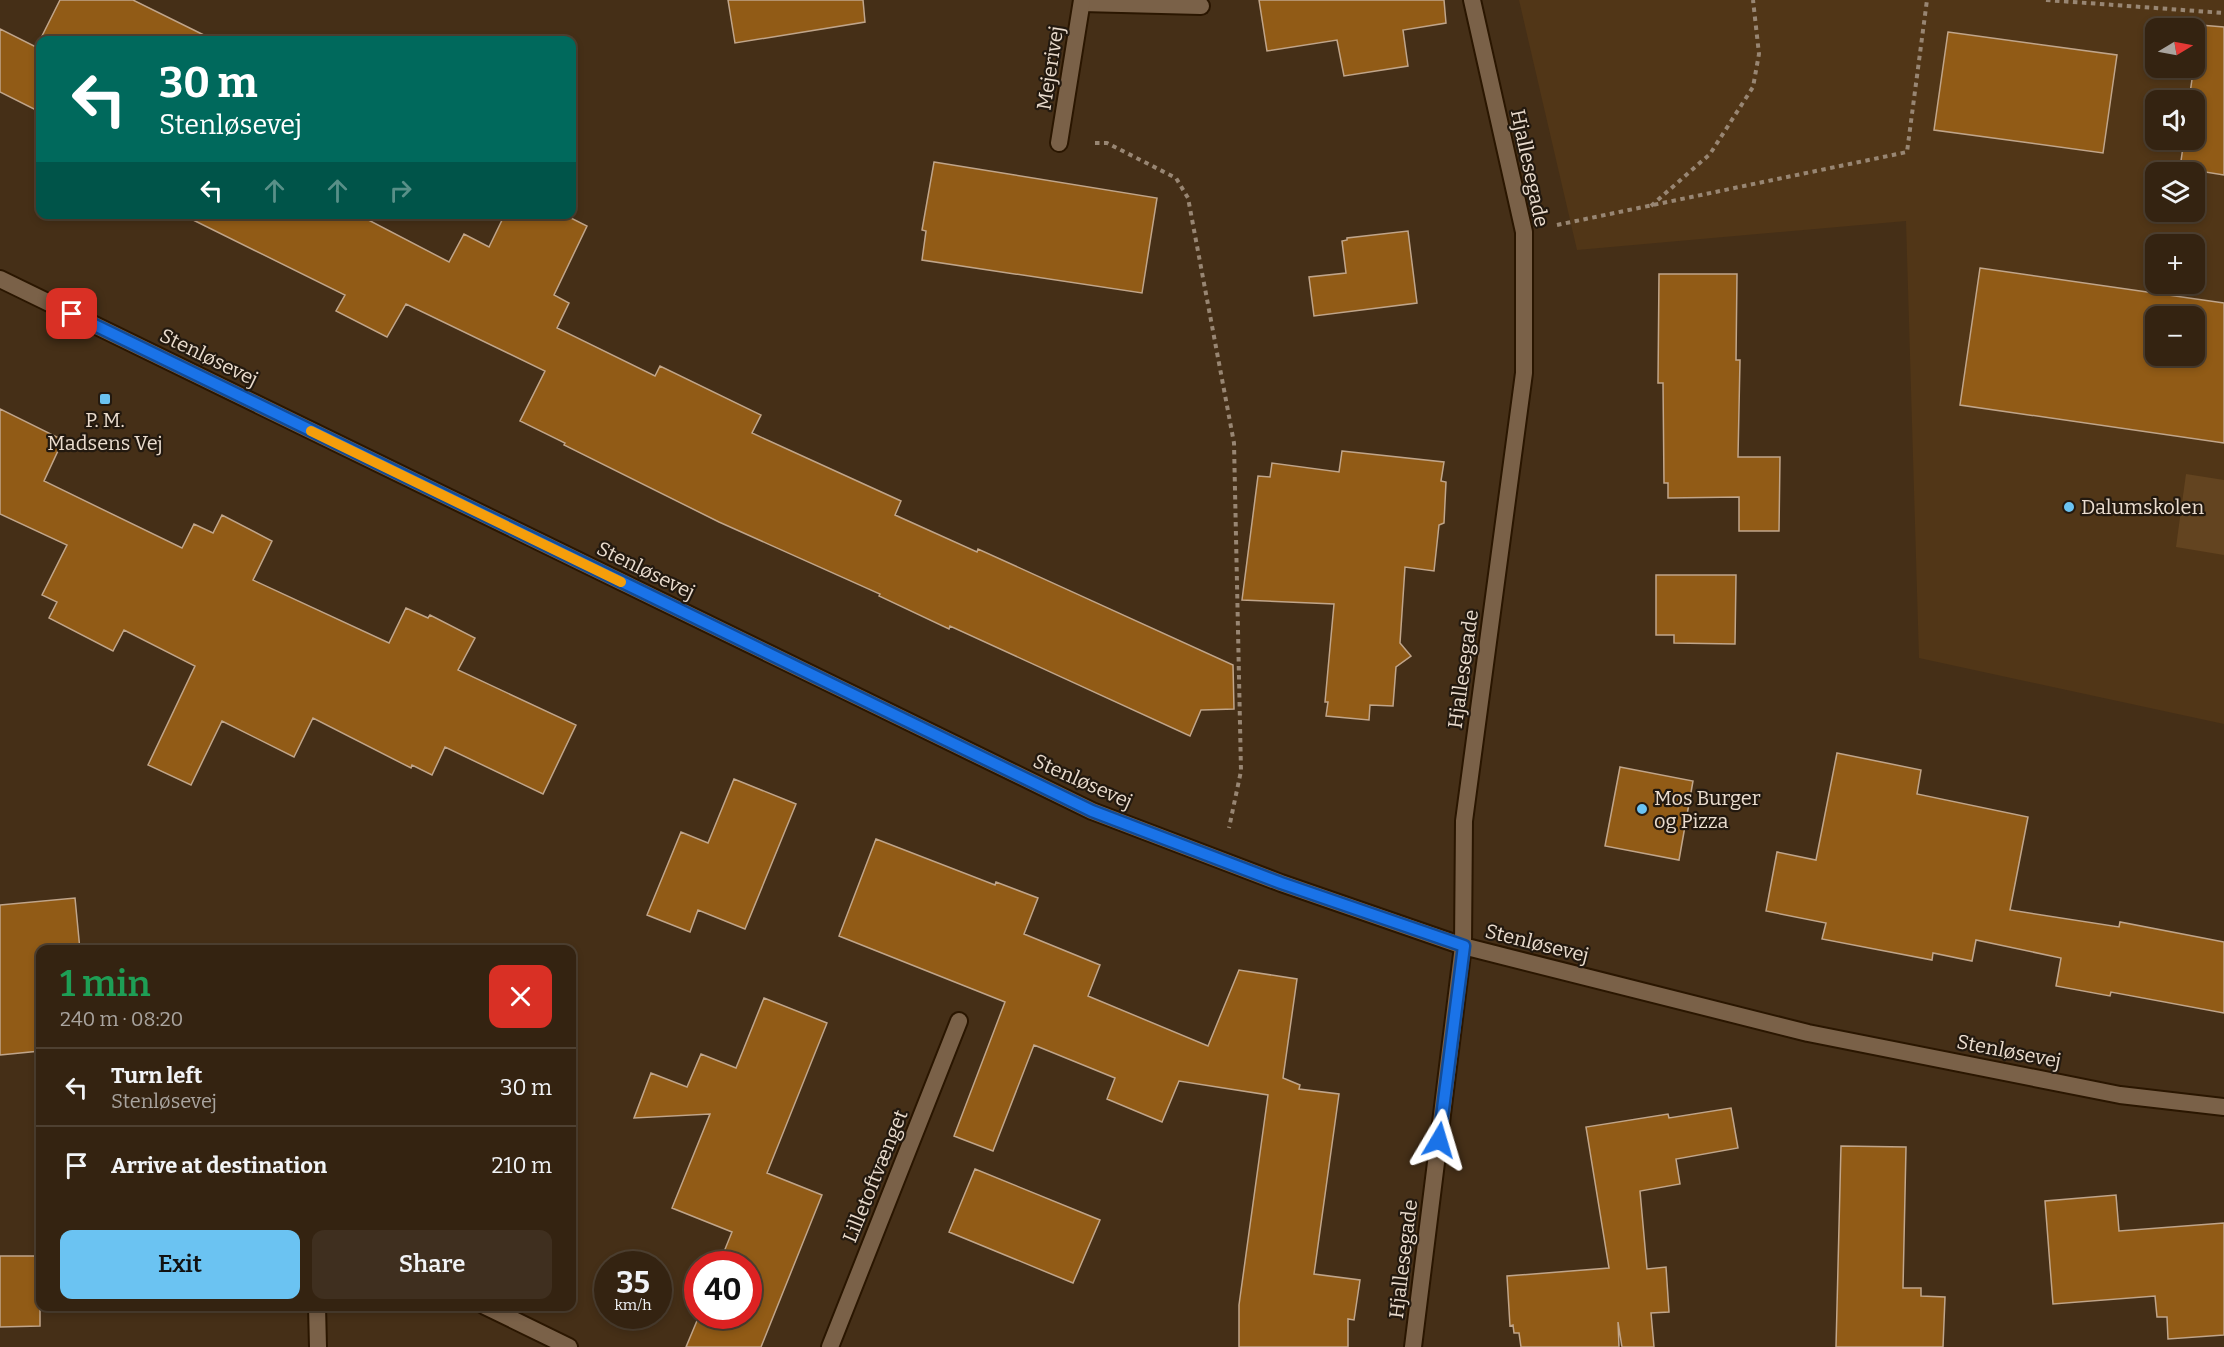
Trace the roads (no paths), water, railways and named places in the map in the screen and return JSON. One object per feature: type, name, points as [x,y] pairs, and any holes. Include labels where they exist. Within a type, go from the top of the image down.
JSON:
[{"type":"street","name":"Hjallesegade","points":[[1413,1347],[1464,946],[1464,821],[1524,373],[1524,232],[1472,0]]},
{"type":"street","points":[[1082,1],[1201,6]]},
{"type":"street","name":"Mejerivej","points":[[1059,142],[1082,1]]},
{"type":"street","name":"Stenløsevej","points":[[0,279],[1092,811],[1222,861],[1464,946],[1809,1033],[2120,1095],[2224,1107]]},
{"type":"street","name":"Lilletoftvænget","points":[[830,1347],[959,1021]]},
{"type":"street","points":[[317,1311],[318,1347]]},
{"type":"street","points":[[495,1311],[569,1347]]},
{"type":"place","name":"P. M. Madsens Vej","points":[[105,399]]},
{"type":"place","name":"Dalumskolen","points":[[2069,507]]},
{"type":"place","name":"Mos Burger og Pizza","points":[[1642,809]]}]
